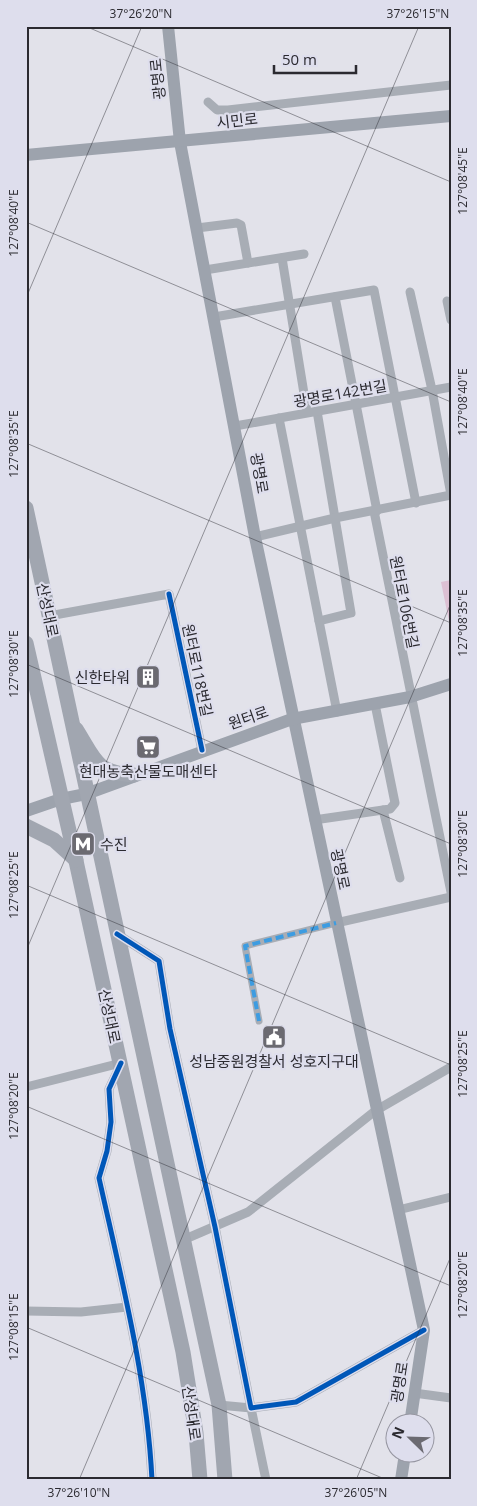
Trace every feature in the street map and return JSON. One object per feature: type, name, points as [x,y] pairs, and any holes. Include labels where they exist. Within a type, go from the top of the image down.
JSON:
[{"type":"main road","name":"광명로","points":[[168,26],[180,142],[255,537],[375,1111],[424,1330],[411,1414]]},
{"type":"main road","name":"시민로","points":[[26,155],[101,146],[180,142],[451,116]]},
{"type":"main road","name":"산성대로","points":[[26,508],[86,794],[219,1405],[225,1480]]},
{"type":"main road","name":"산성대로","points":[[26,643],[121,1064],[183,1352],[196,1433],[200,1480]]},
{"type":"main road","name":"원터로","points":[[26,811],[61,798],[86,794],[202,750],[292,719],[410,697],[451,684]]},
{"type":"main road","points":[[71,721],[94,760],[105,770],[116,774],[134,775]]},
{"type":"main road","points":[[26,826],[54,840],[76,861]]},
{"type":"main road","points":[[401,1480],[403,1464]]},
{"type":"street","points":[[208,102],[217,110],[228,110],[451,85]]},
{"type":"street","points":[[196,228],[237,223],[243,230],[248,263]]},
{"type":"street","points":[[205,270],[304,254]]},
{"type":"street","points":[[282,258],[288,304],[335,518],[351,613],[319,621]]},
{"type":"street","points":[[214,317],[374,290],[416,503]]},
{"type":"street","points":[[255,537],[335,518],[451,495],[432,390],[410,292]]},
{"type":"street","name":"원터로106번길","points":[[335,297],[410,697],[451,892]]},
{"type":"street","points":[[446,301],[451,320]]},
{"type":"street","name":"광명로142번길","points":[[235,426],[451,387]]},
{"type":"street","points":[[279,418],[337,712]]},
{"type":"street","name":"원터로118번길","points":[[49,616],[169,594],[202,750]]},
{"type":"street","points":[[314,820],[390,809],[395,803],[375,704]]},
{"type":"street","points":[[384,810],[400,878]]},
{"type":"street","points":[[259,1021],[245,946],[451,896]]},
{"type":"street","points":[[117,934],[159,961],[170,1029],[215,1226],[266,1480]]},
{"type":"street","points":[[26,1087],[121,1064]]},
{"type":"street","points":[[121,1064],[109,1089],[111,1122],[107,1151],[99,1178],[139,1366],[150,1444],[152,1480]]},
{"type":"street","points":[[183,1240],[248,1212],[375,1111],[451,1067]]},
{"type":"street","points":[[398,1210],[451,1197]]},
{"type":"street","points":[[26,1312],[81,1312],[127,1307]]},
{"type":"street","points":[[219,1405],[251,1408],[296,1402],[424,1330]]},
{"type":"street","points":[[414,1393],[451,1398]]},
{"type":"shaded area","points":[[451,580],[451,631],[441,582]]},
{"type":"marked path","points":[[259,1021],[245,946],[336,923]]},
{"type":"cycle path","points":[[169,594],[202,750]]},
{"type":"cycle path","points":[[117,934],[159,961],[170,1029],[215,1227],[251,1408],[296,1402],[424,1330]]},
{"type":"cycle path","points":[[121,1063],[109,1089],[111,1122],[107,1151],[99,1178],[139,1366],[145,1404],[152,1480]]},
{"type":"place","name":"신한타워","points":[[148,677]]},
{"type":"place","name":"현대농축산물도매센타","points":[[148,747]]},
{"type":"place","name":"수진","points":[[83,844]]},
{"type":"place","name":"성남중원경찰서 성호지구대","points":[[274,1037]]}]
